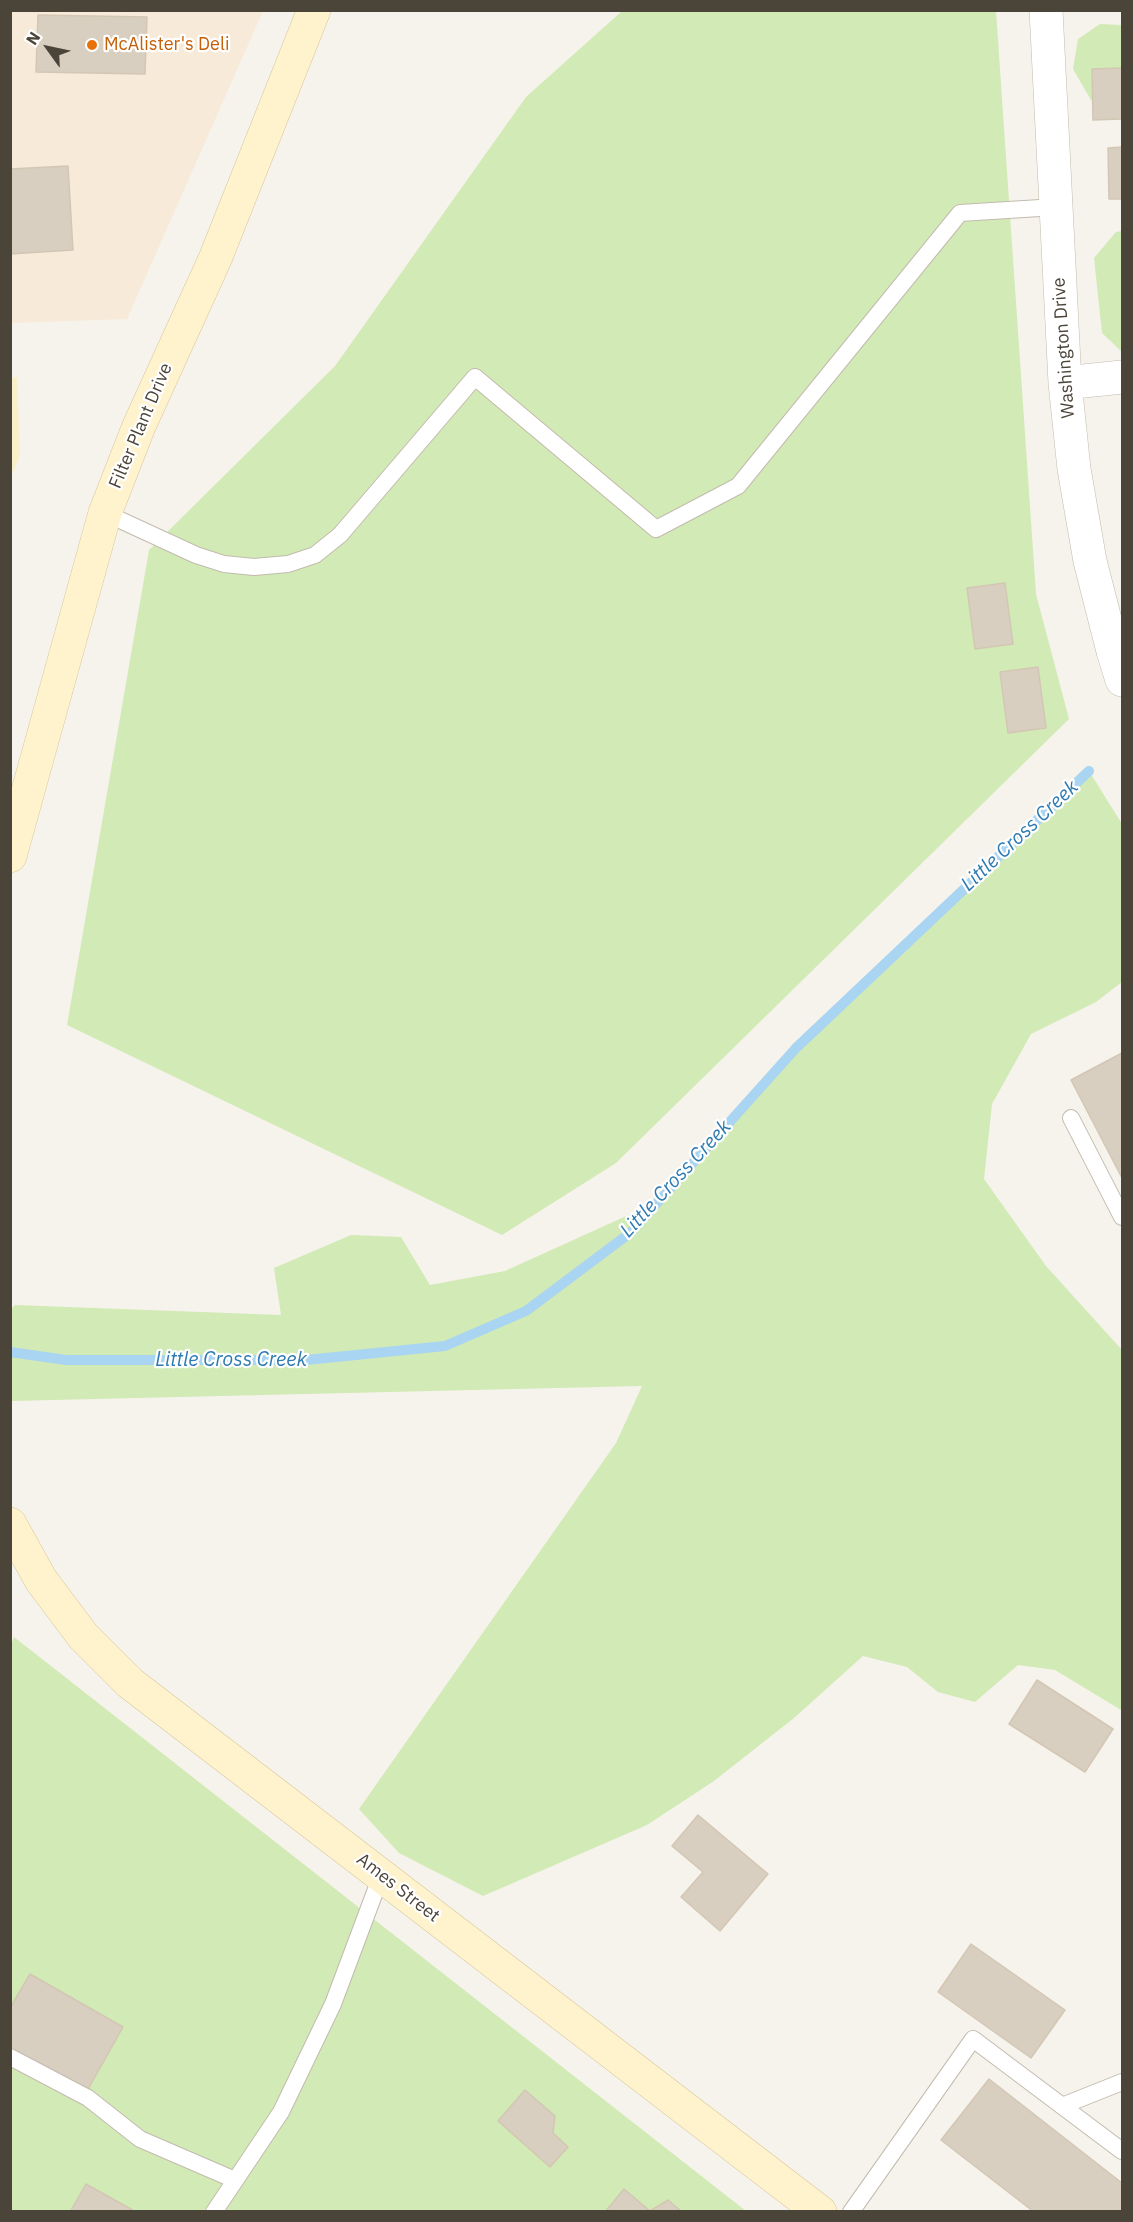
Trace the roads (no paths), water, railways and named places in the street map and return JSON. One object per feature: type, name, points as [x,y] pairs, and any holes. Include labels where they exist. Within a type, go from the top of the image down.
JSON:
[{"type":"street","name":"Filter Plant Drive","points":[[10,856],[105,513],[138,426],[215,259],[314,10]]},
{"type":"street","name":"Washington Drive","points":[[1046,10],[1065,383],[1074,469],[1090,561],[1122,680]]},
{"type":"street","points":[[1065,383],[1122,377]]},
{"type":"street","name":"Ames Street","points":[[12,1531],[41,1580],[83,1636],[130,1683],[820,2211]]},
{"type":"lane","points":[[105,513],[196,555],[224,564],[254,567],[288,564],[315,555],[340,535],[475,377],[656,529],[738,486],[960,213],[1056,207]]},
{"type":"lane","points":[[1071,1118],[1122,1217]]},
{"type":"lane","points":[[214,2211],[281,2112],[333,2004],[381,1876]]},
{"type":"lane","points":[[851,2211],[973,2039],[1122,2151]]},
{"type":"lane","points":[[10,2057],[88,2098],[140,2139],[235,2180]]},
{"type":"lane","points":[[1062,2106],[1122,2082]]},
{"type":"waterway","name":"Little Cross Creek","points":[[10,1352],[66,1360],[306,1360],[445,1346],[526,1311],[630,1233],[796,1048],[1089,771]]},
{"type":"place","name":"McAlister's Deli","points":[[92,45]]}]
